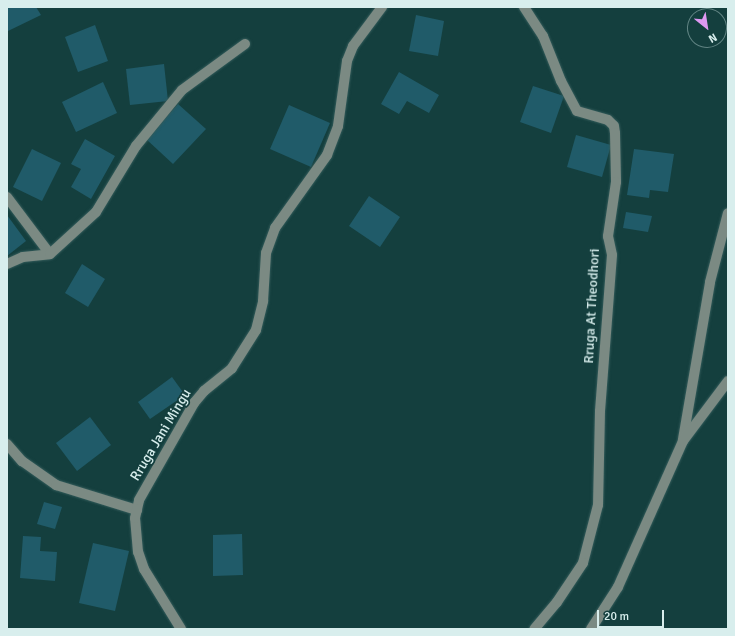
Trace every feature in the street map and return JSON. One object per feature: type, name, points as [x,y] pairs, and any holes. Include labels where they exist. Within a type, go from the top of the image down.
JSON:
[{"type":"street","name":"Rruga Jani Mingu","points":[[181,629],[144,570],[135,534],[139,500],[194,403],[232,368],[256,330],[263,301],[266,254],[274,228],[327,155],[338,126],[347,61],[353,46],[382,7]]},
{"type":"street","name":"Rruga At Theodhori","points":[[524,7],[543,36],[561,81],[576,110],[608,120],[614,126],[616,182],[608,236],[612,255],[600,411],[598,505],[583,563],[557,602],[534,629]]},
{"type":"street","points":[[7,264],[23,257],[50,254],[96,212],[136,146],[182,90],[245,44]]},
{"type":"street","points":[[7,197],[50,254]]},
{"type":"street","points":[[683,441],[710,282],[728,213]]},
{"type":"street","points":[[591,629],[618,587],[683,441],[728,381]]},
{"type":"street","points":[[7,444],[22,461],[56,485],[137,510]]},
{"type":"building","points":[[7,7],[36,7],[41,15],[8,31]]},
{"type":"building","points":[[416,15],[444,21],[438,56],[409,51]]},
{"type":"building","points":[[95,25],[108,61],[78,72],[65,37]]},
{"type":"building","points":[[164,64],[168,101],[130,105],[126,69]]},
{"type":"building","points":[[399,72],[439,95],[429,113],[407,101],[399,114],[381,104]]},
{"type":"building","points":[[103,82],[117,113],[76,132],[62,102]]},
{"type":"building","points":[[533,86],[564,96],[551,133],[520,122]]},
{"type":"building","points":[[178,104],[206,129],[173,164],[146,139]]},
{"type":"building","points":[[289,105],[330,123],[311,167],[270,149]]},
{"type":"building","points":[[576,135],[611,145],[602,177],[567,167]]},
{"type":"building","points":[[85,139],[115,156],[91,199],[71,187],[81,169],[71,164]]},
{"type":"building","points":[[32,149],[61,163],[42,201],[13,187]]},
{"type":"building","points":[[634,149],[674,154],[668,192],[650,190],[649,198],[627,195]]},
{"type":"building","points":[[369,196],[400,217],[380,247],[349,226]]},
{"type":"building","points":[[626,212],[652,216],[648,232],[623,228]]},
{"type":"building","points":[[7,215],[26,241],[7,256]]},
{"type":"building","points":[[82,264],[105,279],[88,307],[65,293]]},
{"type":"building","points":[[172,377],[185,395],[150,419],[138,402]]},
{"type":"building","points":[[90,417],[111,445],[77,471],[56,443]]},
{"type":"building","points":[[44,502],[62,507],[55,529],[37,524]]},
{"type":"building","points":[[242,534],[243,575],[213,576],[213,535]]},
{"type":"building","points":[[23,536],[41,537],[40,551],[57,552],[55,581],[20,578]]},
{"type":"building","points":[[93,543],[129,551],[115,611],[79,603]]}]
